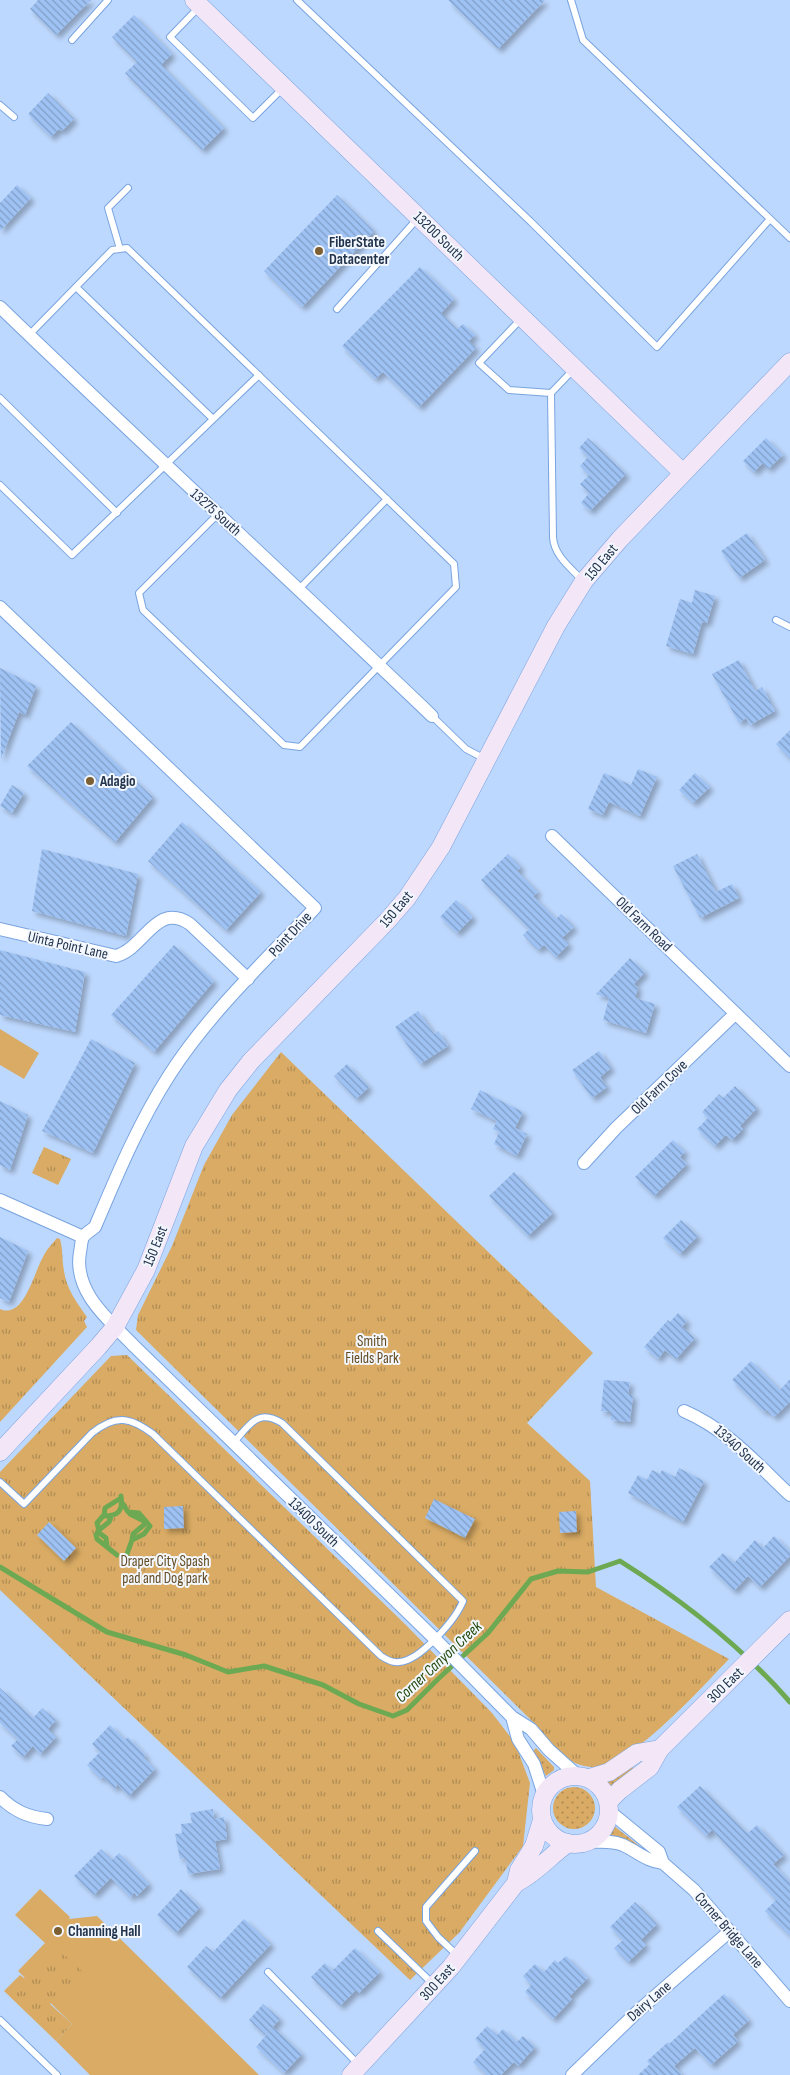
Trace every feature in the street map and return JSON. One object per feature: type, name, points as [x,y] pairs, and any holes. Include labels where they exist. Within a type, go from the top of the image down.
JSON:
[{"type":"street","name":"13200 South","points":[[197,3],[684,473]]},
{"type":"street","name":"13275 South","points":[[0,307],[432,716]]},
{"type":"street","name":"150 East","points":[[0,1452],[115,1327],[146,1270],[194,1146],[228,1090],[251,1061],[387,921],[406,898],[441,847],[556,626],[584,581],[620,539],[790,362]]},
{"type":"street","name":"Point Drive","points":[[0,607],[315,908],[248,979],[194,1041],[171,1072],[147,1112],[94,1227],[83,1237],[79,1260],[83,1283],[94,1304],[115,1327]]},
{"type":"street","name":"Old Farm Road","points":[[552,836],[721,998],[735,1014]]},
{"type":"street","name":"Uinta Point Lane","points":[[0,929],[116,956],[131,949],[159,920],[178,918],[190,924],[248,979]]},
{"type":"street","points":[[735,1014],[790,1066]]},
{"type":"street","name":"Old Farm Cove","points":[[584,1162],[616,1128],[735,1014]]},
{"type":"street","points":[[0,1200],[83,1237]]},
{"type":"street","name":"13400 South","points":[[115,1327],[512,1717],[531,1729],[549,1750],[583,1777]]},
{"type":"street","name":"13340 South","points":[[684,1410],[724,1432],[790,1496]]},
{"type":"street","name":"300 East","points":[[609,1806],[620,1790],[650,1767],[660,1749],[790,1620]]},
{"type":"street","name":"13400 South","points":[[512,1717],[518,1739],[534,1764],[544,1795]]},
{"type":"street","points":[[583,1777],[601,1788],[609,1806],[608,1821],[603,1830],[586,1842],[568,1843],[552,1835],[542,1820],[540,1812],[544,1795],[549,1787],[557,1780],[567,1776],[583,1777],[609,1772],[637,1753],[660,1749]]},
{"type":"street","points":[[0,1797],[9,1806],[22,1814],[47,1819]]},
{"type":"street","name":"Corner Bridge Lane","points":[[609,1806],[659,1852],[663,1863],[694,1890],[790,2001]]},
{"type":"street","name":"300 East","points":[[516,1883],[519,1870],[534,1846],[542,1820]]},
{"type":"street","name":"Corner Bridge Lane","points":[[586,1842],[608,1841],[621,1845],[651,1862],[663,1863]]},
{"type":"street","name":"300 East","points":[[356,2071],[434,1986],[516,1883],[531,1875],[568,1843]]},
{"type":"street","name":"Dairy Lane","points":[[572,2075],[638,2011],[730,1932]]},
{"type":"lane","points":[[72,40],[108,0]]},
{"type":"lane","points":[[297,0],[531,222],[657,347],[770,219]]},
{"type":"lane","points":[[572,0],[583,40],[790,238]]},
{"type":"lane","points":[[197,3],[170,37],[246,112],[253,118],[284,87]]},
{"type":"lane","points":[[0,105],[14,117]]},
{"type":"lane","points":[[120,249],[108,208],[128,188]]},
{"type":"lane","points":[[337,309],[419,218]]},
{"type":"lane","points":[[29,335],[112,250],[128,248],[454,564],[456,587],[300,747],[284,745],[143,610],[139,593],[219,513]]},
{"type":"lane","points":[[76,287],[212,419]]},
{"type":"lane","points":[[523,317],[479,363],[509,390],[551,393]]},
{"type":"lane","points":[[575,368],[551,393],[554,545],[558,554],[584,581]]},
{"type":"lane","points":[[0,486],[72,555],[259,375]]},
{"type":"lane","points":[[0,398],[117,513]]},
{"type":"lane","points":[[299,590],[388,500]]},
{"type":"lane","points":[[776,620],[790,627]]},
{"type":"lane","points":[[432,716],[466,749],[486,760]]},
{"type":"lane","points":[[0,1482],[24,1504],[102,1425],[115,1420],[128,1420],[140,1425],[153,1434],[388,1661],[400,1662],[410,1659],[434,1639],[458,1612],[463,1601],[282,1423],[271,1416],[256,1418],[233,1443]]},
{"type":"lane","points":[[458,1957],[438,1937],[426,1921],[426,1907],[475,1851]]},
{"type":"lane","points":[[378,1931],[434,1986]]},
{"type":"lane","points":[[268,1972],[356,2071]]},
{"type":"lane","points":[[0,2020],[57,2075]]},
{"type":"green space","points":[[0,1029],[39,1053],[24,1079],[0,1065]]},
{"type":"green space","name":"Smith Fields Park","points":[[281,1052],[593,1353],[527,1423],[590,1481],[596,1587],[729,1659],[665,1724],[627,1754],[609,1764],[594,1767],[584,1766],[568,1759],[561,1753],[537,1726],[136,1330],[138,1315],[172,1246],[204,1165],[232,1115]]},
{"type":"green space","points":[[44,1147],[71,1159],[58,1185],[32,1173]]},
{"type":"green space","points":[[57,1238],[60,1239],[61,1243],[63,1267],[67,1283],[87,1317],[84,1321],[87,1327],[0,1422],[0,1309],[8,1311],[16,1308],[22,1301],[44,1254]]},
{"type":"green space","name":"Draper City Spash pad and Dog park","points":[[127,1355],[406,1625],[492,1713],[515,1743],[530,1783],[523,1846],[459,1933],[410,1980],[0,1590],[0,1472],[111,1356]]},
{"type":"green space","points":[[536,1748],[554,1767],[554,1770],[546,1776],[533,1751]]},
{"type":"green space","points":[[631,1765],[634,1769],[612,1787],[606,1781]]},
{"type":"green space","points":[[570,1787],[578,1787],[589,1793],[595,1808],[589,1823],[578,1829],[570,1829],[559,1823],[553,1812],[553,1804],[559,1793]]},
{"type":"green space","points":[[614,1826],[639,1846],[635,1847],[611,1836]]},
{"type":"green space","name":"Channing Hall","points":[[40,1889],[70,1917],[69,1919],[97,1916],[259,2075],[90,2075],[56,2041],[72,2024],[18,1971],[45,1943],[15,1915]]},
{"type":"green space","points":[[55,1946],[82,1971],[50,2004],[72,2024],[56,2041],[4,1991],[20,1975],[24,1978]]},
{"type":"building","points":[[38,0],[91,0],[56,35],[30,9]]},
{"type":"building","points":[[448,0],[545,0],[498,49]]},
{"type":"building","points":[[134,15],[172,54],[161,65],[224,128],[202,150],[125,73],[137,62],[112,37]]},
{"type":"building","points":[[48,93],[74,119],[62,131],[59,129],[51,137],[28,114]]},
{"type":"building","points":[[17,185],[31,198],[0,231],[0,203]]},
{"type":"building","name":"FiberState Datacenter","points":[[337,195],[374,231],[302,307],[264,271]]},
{"type":"building","points":[[420,267],[454,299],[441,313],[457,329],[463,324],[475,335],[469,341],[476,348],[419,407],[383,372],[375,379],[342,346]]},
{"type":"building","points":[[588,438],[626,474],[590,511],[581,503],[589,493],[580,484],[589,475],[580,466],[588,457],[579,448]]},
{"type":"building","points":[[766,438],[783,455],[768,469],[763,463],[754,472],[743,461]]},
{"type":"building","points":[[747,533],[765,560],[739,578],[721,551]]},
{"type":"building","points":[[695,590],[715,596],[707,623],[702,622],[693,654],[666,646],[680,599],[692,603]]},
{"type":"building","points":[[739,660],[755,691],[762,687],[775,711],[750,725],[746,718],[739,723],[712,674]]},
{"type":"building","points":[[0,668],[36,686],[25,715],[19,712],[1,759]]},
{"type":"building","name":"Adagio","points":[[71,722],[153,797],[115,842],[27,766]]},
{"type":"building","points":[[790,730],[790,759],[776,744]]},
{"type":"building","points":[[638,769],[657,777],[640,816],[609,802],[603,815],[588,809],[604,773],[631,785]]},
{"type":"building","points":[[695,773],[710,787],[693,803],[679,790]]},
{"type":"building","points":[[12,785],[24,793],[12,813],[0,806]]},
{"type":"building","points":[[182,822],[261,892],[226,930],[148,861]]},
{"type":"building","points":[[42,849],[138,874],[126,936],[32,911]]},
{"type":"building","points":[[508,854],[521,867],[517,871],[538,892],[533,896],[556,919],[561,914],[574,927],[562,938],[569,944],[556,957],[544,945],[538,950],[523,935],[529,929],[481,880]]},
{"type":"building","points":[[697,854],[716,892],[732,884],[739,898],[700,918],[673,866]]},
{"type":"building","points":[[456,900],[473,917],[457,933],[440,917]]},
{"type":"building","points":[[174,945],[214,981],[154,1052],[111,1015]]},
{"type":"building","points":[[0,950],[85,972],[75,1032],[0,1015]]},
{"type":"building","points":[[630,958],[645,972],[634,984],[638,988],[635,998],[655,1004],[646,1033],[603,1020],[609,998],[596,994]]},
{"type":"building","points":[[418,1011],[434,1034],[438,1031],[448,1046],[420,1064],[395,1027]]},
{"type":"building","points":[[91,1039],[135,1063],[93,1153],[42,1131]]},
{"type":"building","points":[[599,1051],[611,1068],[600,1077],[607,1087],[592,1098],[572,1070]]},
{"type":"building","points":[[347,1064],[369,1087],[356,1099],[334,1076]]},
{"type":"building","points":[[735,1086],[757,1108],[740,1126],[743,1129],[732,1140],[726,1135],[715,1146],[697,1129],[708,1118],[702,1112],[719,1094],[723,1098]]},
{"type":"building","points":[[480,1090],[523,1112],[515,1128],[527,1134],[517,1156],[494,1144],[499,1132],[493,1129],[497,1121],[471,1109]]},
{"type":"building","points":[[0,1101],[28,1115],[10,1170],[0,1165]]},
{"type":"building","points":[[673,1140],[685,1152],[680,1157],[687,1164],[654,1196],[635,1177]]},
{"type":"building","points":[[514,1172],[553,1213],[528,1236],[489,1196]]},
{"type":"building","points":[[681,1220],[698,1236],[680,1254],[663,1238]]},
{"type":"building","points":[[0,1237],[28,1251],[9,1302],[0,1298]]},
{"type":"building","points":[[678,1313],[687,1321],[682,1327],[695,1338],[676,1359],[665,1350],[658,1359],[644,1347],[668,1320],[670,1322]]},
{"type":"building","points":[[751,1361],[780,1390],[790,1379],[790,1402],[774,1417],[767,1410],[764,1412],[732,1380]]},
{"type":"building","points":[[604,1380],[630,1382],[628,1395],[633,1395],[630,1422],[611,1420],[611,1412],[601,1411]]},
{"type":"building","points":[[679,1468],[704,1481],[683,1522],[628,1493],[638,1475],[647,1480],[652,1470],[660,1474],[662,1470],[675,1477]]},
{"type":"building","points":[[434,1499],[475,1519],[465,1538],[425,1518]]},
{"type":"building","points":[[183,1506],[184,1528],[164,1529],[164,1507]]},
{"type":"building","points":[[576,1511],[577,1532],[560,1533],[559,1512]]},
{"type":"building","points":[[49,1522],[76,1548],[64,1561],[37,1535]]},
{"type":"building","points":[[774,1536],[790,1551],[790,1556],[760,1587],[748,1576],[734,1591],[709,1567],[723,1553],[734,1563],[755,1540],[763,1548]]},
{"type":"building","points":[[0,1688],[33,1718],[42,1708],[56,1720],[48,1729],[56,1737],[40,1754],[33,1746],[23,1757],[11,1746],[18,1739],[0,1723]]},
{"type":"building","points":[[110,1725],[125,1740],[128,1737],[146,1756],[144,1758],[155,1769],[129,1796],[117,1784],[115,1789],[103,1777],[101,1779],[87,1765],[100,1752],[92,1744]]},
{"type":"building","points":[[700,1786],[744,1830],[748,1833],[757,1825],[784,1855],[773,1864],[790,1882],[790,1936],[765,1911],[776,1900],[712,1830],[706,1836],[677,1807]]},
{"type":"building","points":[[213,1809],[214,1819],[224,1817],[227,1839],[215,1841],[220,1869],[188,1874],[185,1858],[180,1859],[175,1834],[182,1833],[181,1824],[192,1823],[190,1813]]},
{"type":"building","points":[[101,1849],[112,1860],[119,1853],[149,1884],[137,1896],[134,1892],[131,1898],[111,1878],[94,1895],[74,1876]]},
{"type":"building","points":[[181,1889],[200,1907],[176,1933],[157,1915]]},
{"type":"building","points":[[635,1902],[657,1924],[641,1940],[646,1945],[628,1962],[614,1948],[623,1940],[610,1927]]},
{"type":"building","points":[[244,1919],[271,1944],[220,1998],[187,1967],[206,1946],[213,1952]]},
{"type":"building","points":[[355,1948],[380,1972],[359,1993],[356,1990],[340,2006],[311,1977],[325,1963],[332,1971]]},
{"type":"building","points":[[566,1956],[588,1978],[569,1997],[572,1999],[553,2019],[525,1992],[531,1985],[523,1976],[535,1964],[544,1972],[555,1960],[558,1963]]},
{"type":"building","points":[[724,1994],[749,2020],[733,2035],[738,2041],[711,2065],[695,2048],[674,2066],[682,2075],[638,2075],[650,2064],[647,2061],[668,2042],[669,2044]]},
{"type":"building","points":[[263,2004],[280,2019],[265,2035],[249,2020]]},
{"type":"building","points":[[487,2026],[497,2035],[503,2029],[517,2042],[523,2036],[535,2047],[518,2066],[514,2062],[501,2075],[487,2075],[473,2062],[485,2049],[475,2039]]},
{"type":"building","points":[[273,2027],[302,2054],[284,2073],[256,2047]]},
{"type":"waterway","points":[[117,1555],[97,1539],[96,1535],[99,1530],[97,1523],[103,1516],[116,1514],[120,1509],[121,1496]]},
{"type":"waterway","points":[[104,1516],[105,1508],[121,1498]]},
{"type":"waterway","points":[[123,1504],[128,1512],[139,1513],[150,1526],[144,1534],[132,1540],[127,1554]]},
{"type":"waterway","points":[[130,1514],[144,1521]]},
{"type":"waterway","points":[[99,1530],[109,1522],[111,1517]]},
{"type":"waterway","points":[[132,1540],[133,1534],[146,1523]]},
{"type":"waterway","points":[[98,1532],[106,1538],[107,1546]]},
{"type":"waterway","name":"Corner Canyon Creek","points":[[0,1567],[107,1632],[186,1655],[228,1672],[264,1666],[323,1685],[359,1704],[393,1716],[407,1710],[488,1633],[531,1579],[558,1571],[588,1572],[620,1561],[666,1592],[710,1626],[752,1662],[790,1702]]},
{"type":"place","name":"FiberState Datacenter","points":[[319,251]]},
{"type":"place","name":"Adagio","points":[[90,781]]},
{"type":"place","name":"Channing Hall","points":[[58,1931]]}]
